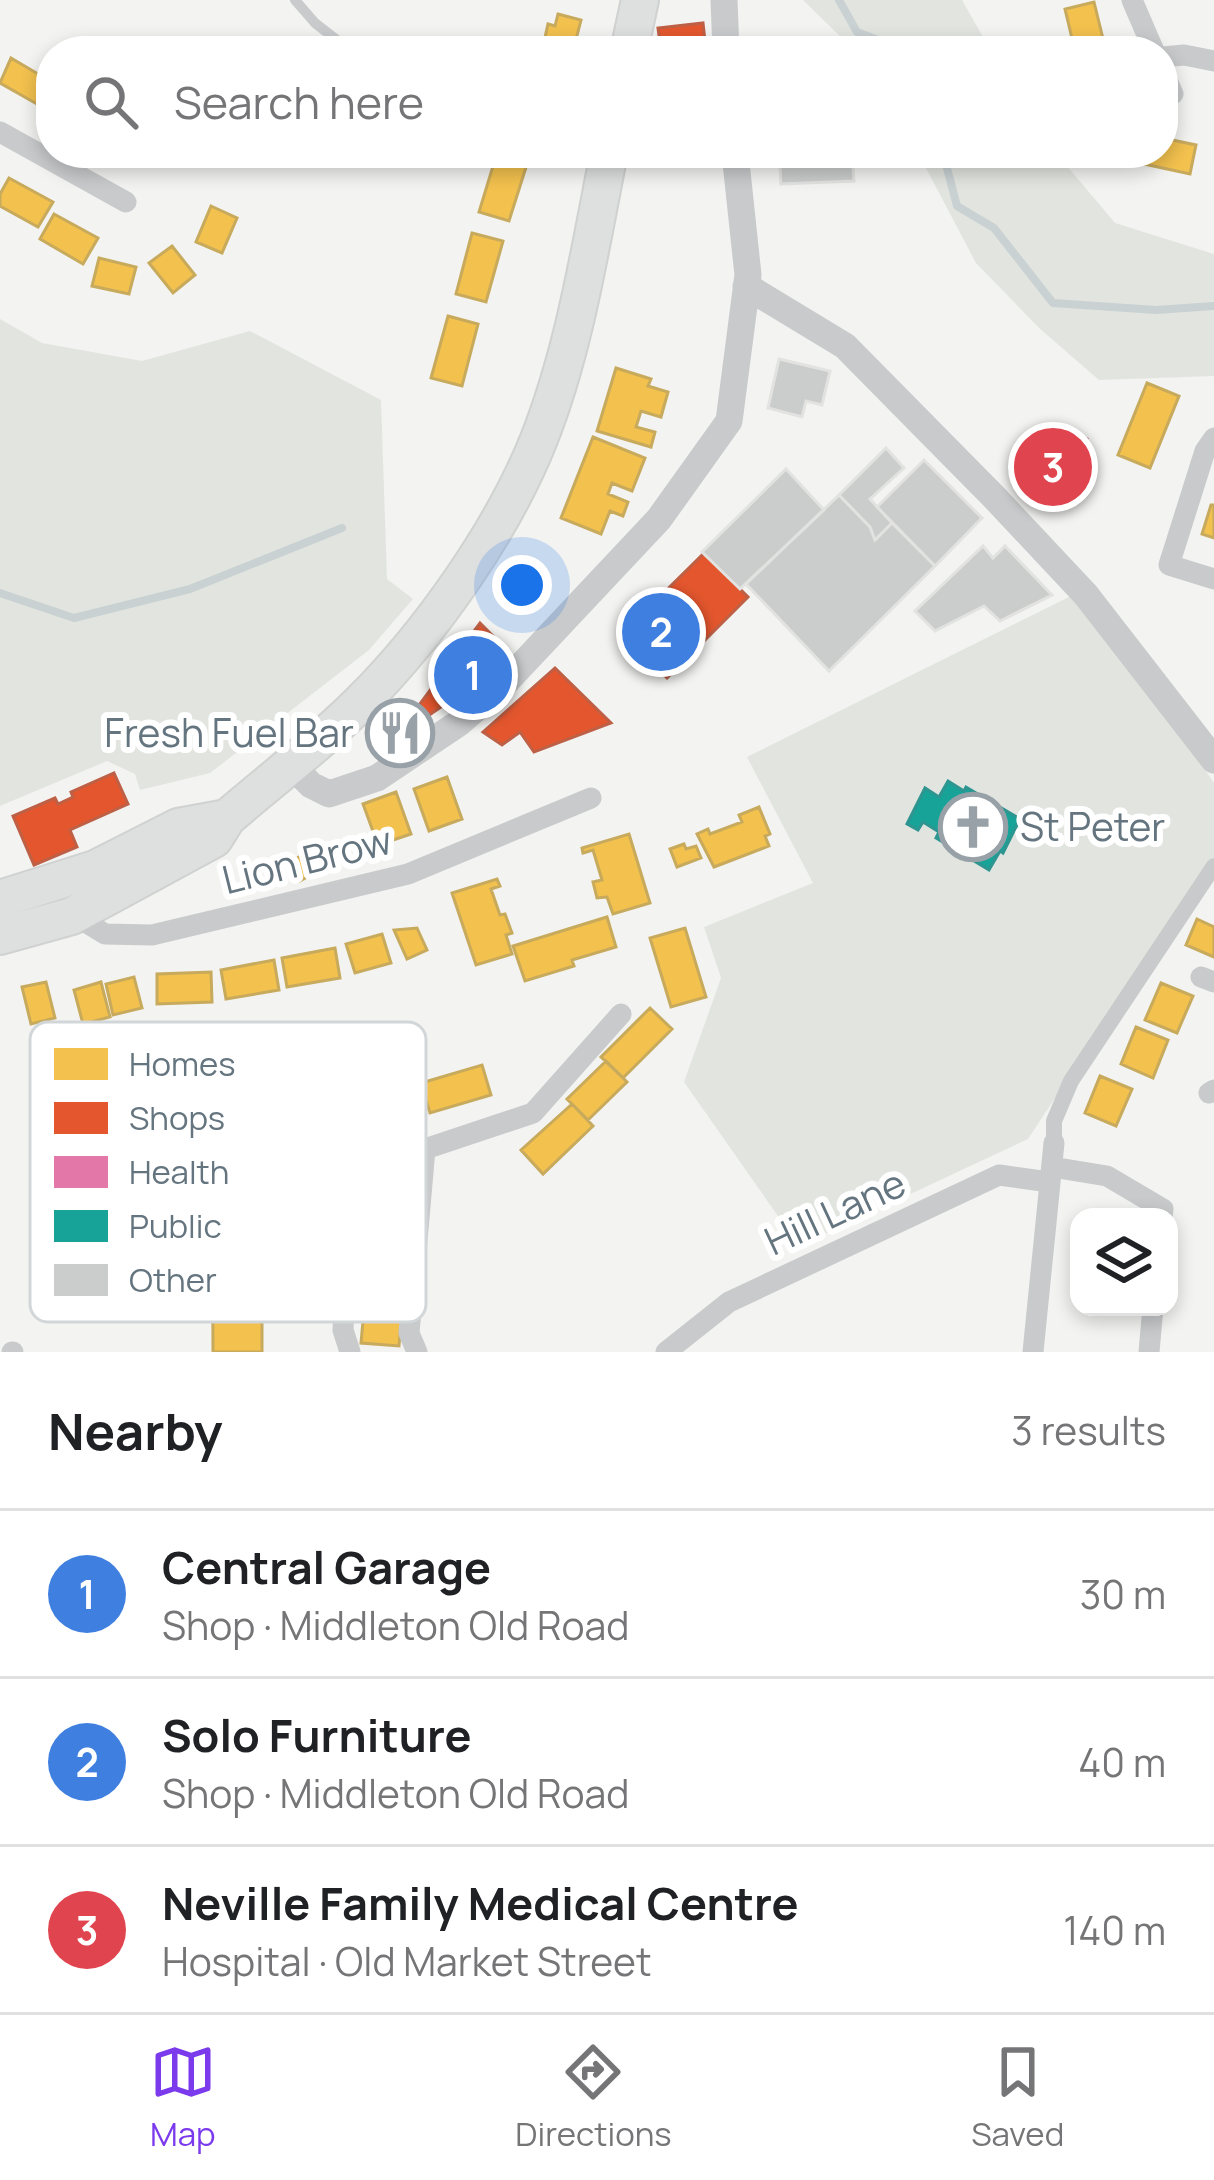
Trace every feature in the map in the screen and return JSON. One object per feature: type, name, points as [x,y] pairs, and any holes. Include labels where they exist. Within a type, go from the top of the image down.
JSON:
[{"type":"main road","points":[[632,36],[640,0]]},
{"type":"main road","points":[[0,936],[72,916],[214,839],[227,818],[359,705],[446,599],[503,511],[539,438],[581,296],[606,168]]},
{"type":"main road","points":[[0,899],[95,869],[178,827],[227,818]]},
{"type":"street","points":[[724,0],[725,36]]},
{"type":"street","points":[[1132,0],[1148,36]]},
{"type":"street","points":[[1178,56],[1214,61]]},
{"type":"street","points":[[0,131],[36,151]]},
{"type":"street","points":[[66,168],[126,202]]},
{"type":"street","points":[[290,764],[311,785],[329,794],[377,778],[459,723],[516,671],[659,519],[729,421],[746,286],[737,168]]},
{"type":"street","points":[[746,286],[845,346],[979,481],[1085,595],[1214,760]]},
{"type":"street","points":[[1214,438],[1205,451],[1169,565],[1214,579]]},
{"type":"street","name":"Lion Brow","points":[[72,916],[105,934],[152,935],[408,874],[591,798]]},
{"type":"street","points":[[1033,1352],[1054,1121],[1071,1081],[1214,866]]},
{"type":"street","points":[[47,884],[72,916]]},
{"type":"street","points":[[426,1149],[533,1113],[621,1014]]},
{"type":"street","name":"Hill Lane","points":[[666,1352],[729,1302],[999,1175],[1107,1177],[1161,1208]]},
{"type":"street","points":[[1148,1352],[1152,1316]]},
{"type":"street","points":[[343,1322],[350,1352]]},
{"type":"street","points":[[410,1322],[417,1352]]},
{"type":"lane","points":[[295,0],[332,36]]},
{"type":"shaded area","points":[[803,0],[962,0],[982,36],[840,36]]},
{"type":"shaded area","points":[[926,168],[1069,168],[1115,223],[1214,254],[1214,376],[1099,380],[1039,328],[976,263]]},
{"type":"shaded area","points":[[0,319],[42,343],[142,361],[250,331],[381,400],[387,579],[413,599],[369,650],[210,773],[140,790],[135,774],[107,761],[0,806]]},
{"type":"shaded area","points":[[1086,595],[1214,783],[1214,857],[1028,1139],[799,1246],[684,1082],[721,978],[704,927],[813,883],[747,757],[1069,597]]},
{"type":"building: Homes","points":[[1094,2],[1102,36],[1071,36],[1065,9]]},
{"type":"building: Homes","points":[[558,14],[581,20],[577,36],[545,36],[548,24],[555,26]]},
{"type":"building: Homes","points":[[11,58],[36,73],[36,103],[0,83]]},
{"type":"building: Homes","points":[[1178,141],[1196,145],[1190,174],[1162,168],[1178,168]]},
{"type":"building: Homes","points":[[492,168],[526,168],[509,221],[479,212]]},
{"type":"building: Homes","points":[[9,178],[53,202],[38,227],[0,206],[0,194]]},
{"type":"building: Homes","points":[[211,206],[237,218],[222,253],[196,242]]},
{"type":"building: Homes","points":[[54,214],[98,238],[83,264],[40,239]]},
{"type":"building: Homes","points":[[472,233],[503,241],[486,302],[456,294]]},
{"type":"building: Homes","points":[[172,246],[195,275],[173,293],[149,263]]},
{"type":"building: Homes","points":[[99,258],[136,267],[129,294],[92,286]]},
{"type":"building: Homes","points":[[448,316],[478,324],[462,386],[431,378]]},
{"type":"building: Homes","points":[[616,368],[651,379],[648,386],[668,392],[661,417],[641,411],[636,427],[655,432],[651,447],[597,431]]},
{"type":"building: Homes","points":[[1147,383],[1179,396],[1150,468],[1118,455]]},
{"type":"building: Homes","points":[[593,437],[645,458],[632,491],[612,483],[608,494],[628,502],[623,516],[610,511],[601,534],[561,518]]},
{"type":"building: Homes","points":[[1214,505],[1214,538],[1202,534]]},
{"type":"building: Homes","points":[[447,777],[462,819],[429,831],[414,789]]},
{"type":"building: Homes","points":[[396,792],[411,834],[378,845],[363,804]]},
{"type":"building: Homes","points":[[759,807],[770,834],[765,836],[769,846],[714,867],[697,834],[742,822],[739,815]]},
{"type":"building: Homes","points":[[629,834],[650,903],[613,914],[607,897],[597,898],[593,882],[602,880],[593,850],[583,853],[582,848]]},
{"type":"building: Homes","points":[[684,844],[686,849],[696,846],[701,858],[677,867],[670,849]]},
{"type":"building: Homes","points":[[313,849],[323,868],[300,881],[290,862]]},
{"type":"building: Homes","points":[[497,879],[500,886],[491,889],[512,933],[506,935],[512,954],[476,965],[452,893]]},
{"type":"building: Homes","points":[[607,917],[616,947],[525,981],[513,946]]},
{"type":"building: Homes","points":[[1197,919],[1214,927],[1214,957],[1186,945]]},
{"type":"building: Homes","points":[[417,928],[427,950],[407,959],[394,930]]},
{"type":"building: Homes","points":[[685,928],[706,997],[671,1007],[650,938]]},
{"type":"building: Homes","points":[[382,934],[391,963],[355,973],[346,944]]},
{"type":"building: Homes","points":[[335,948],[340,978],[287,987],[282,958]]},
{"type":"building: Homes","points":[[274,960],[279,990],[226,999],[221,970]]},
{"type":"building: Homes","points":[[211,972],[212,1002],[157,1004],[157,974]]},
{"type":"building: Homes","points":[[134,977],[142,1008],[113,1015],[106,984]]},
{"type":"building: Homes","points":[[46,982],[55,1018],[31,1022],[22,987]]},
{"type":"building: Homes","points":[[101,982],[110,1017],[82,1022],[74,990]]},
{"type":"building: Homes","points":[[1161,983],[1193,996],[1177,1033],[1145,1020]]},
{"type":"building: Homes","points":[[650,1008],[672,1029],[623,1078],[601,1057]]},
{"type":"building: Homes","points":[[1136,1027],[1168,1040],[1153,1078],[1121,1064]]},
{"type":"building: Homes","points":[[606,1061],[627,1082],[588,1120],[567,1099]]},
{"type":"building: Homes","points":[[482,1065],[491,1095],[430,1113],[426,1082]]},
{"type":"building: Homes","points":[[1100,1076],[1132,1089],[1116,1126],[1085,1113]]},
{"type":"building: Homes","points":[[572,1104],[593,1126],[543,1174],[521,1150]]},
{"type":"building: Homes","points":[[213,1322],[262,1322],[262,1352],[213,1352]]},
{"type":"building: Homes","points":[[363,1322],[401,1322],[399,1346],[361,1343]]},
{"type":"building: Shops","points":[[703,23],[704,36],[659,36],[658,28]]},
{"type":"building: Shops","points":[[704,553],[748,597],[667,678],[622,634]]},
{"type":"building: Shops","points":[[480,623],[510,653],[482,679],[419,722],[382,760],[375,754],[411,716]]},
{"type":"building: Shops","points":[[555,668],[611,723],[534,752],[520,732],[502,745],[483,732]]},
{"type":"building: Shops","points":[[114,773],[128,804],[70,830],[77,847],[34,865],[13,816],[55,798],[58,804],[73,797],[71,792]]},
{"type":"building: Health","points":[[1060,431],[1087,439],[1070,500],[1023,486],[1027,474],[1019,472],[1024,455],[1032,457],[1035,446],[1054,452]]},
{"type":"building: Public","name":"St Peter","points":[[948,781],[1020,819],[989,870],[936,838],[939,832],[923,822],[918,830],[907,824],[925,788],[939,797]]},
{"type":"building: Other","points":[[780,168],[853,168],[854,181],[781,184]]},
{"type":"building: Other","points":[[779,359],[830,371],[822,405],[806,401],[802,417],[768,408]]},
{"type":"building: Other","points":[[886,448],[904,468],[870,499],[892,523],[875,540],[870,527],[839,495]]},
{"type":"building: Other","points":[[924,460],[982,518],[935,566],[877,507]]},
{"type":"building: Other","points":[[786,469],[824,510],[740,589],[702,552]]},
{"type":"building: Other","points":[[839,495],[870,527],[875,540],[892,523],[935,566],[829,671],[746,584]]},
{"type":"building: Other","points":[[983,546],[993,558],[1005,546],[1052,595],[1000,621],[984,606],[935,631],[915,611]]},
{"type":"waterway","points":[[839,0],[857,32],[868,36]]},
{"type":"waterway","points":[[947,168],[957,206],[994,228],[1053,303],[1156,310],[1214,306]]},
{"type":"waterway","points":[[0,593],[74,618],[190,589],[342,528]]},
{"type":"place","name":"Neville Family Medical Centre","points":[[1053,467]]},
{"type":"place","name":"Solo Furniture","points":[[661,632]]},
{"type":"place","name":"Central Garage","points":[[473,675]]},
{"type":"place","name":"Fresh Fuel Bar","points":[[400,733]]},
{"type":"place","name":"St Peter","points":[[973,827]]}]
